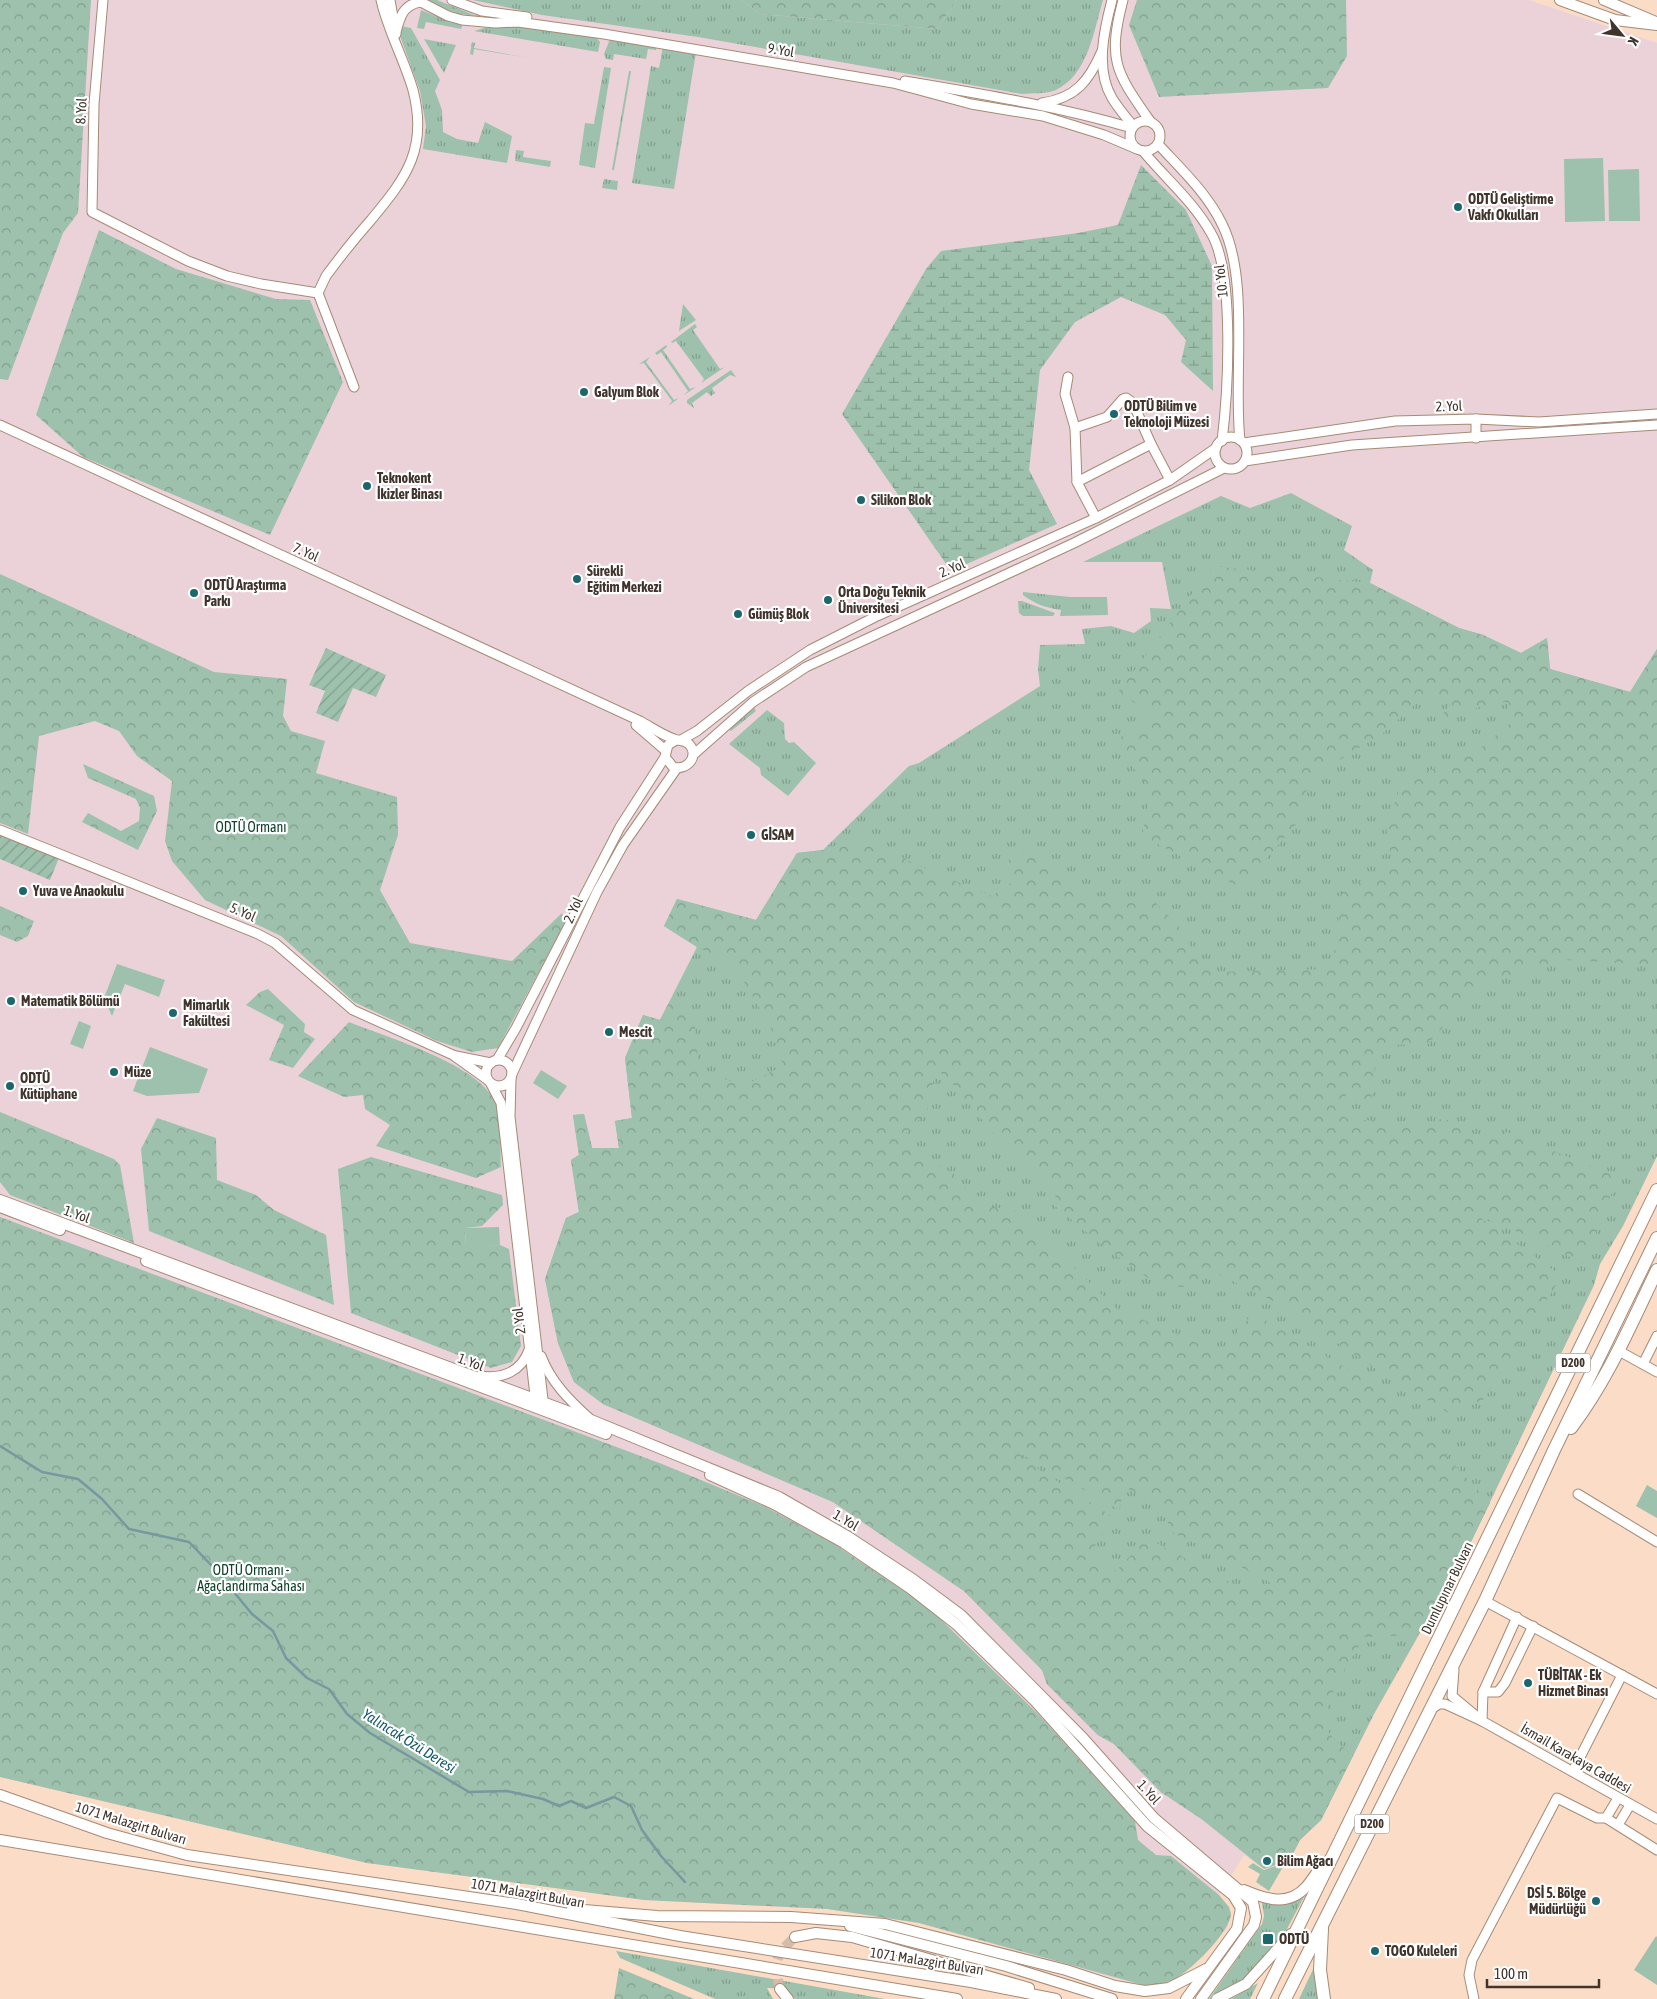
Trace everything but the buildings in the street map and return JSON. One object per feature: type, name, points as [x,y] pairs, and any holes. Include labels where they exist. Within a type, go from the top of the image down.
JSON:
[{"type":"highway","name":"Dumlupınar Bulvarı","points":[[1263,1999],[1302,1921],[1329,1860],[1657,1190]]},
{"type":"highway","name":"D200","points":[[1285,1999],[1484,1601],[1554,1450],[1657,1238]]},
{"type":"highway","points":[[1554,1450],[1594,1397],[1619,1352],[1657,1270]]},
{"type":"highway","points":[[1323,1924],[1320,1970],[1324,1999]]},
{"type":"main road","points":[[1560,0],[1615,20],[1657,24]]},
{"type":"main road","points":[[1604,0],[1657,24]]},
{"type":"main road","points":[[1622,0],[1657,17]]},
{"type":"main road","name":"1. Yol","points":[[0,1200],[143,1257]]},
{"type":"main road","name":"1. Yol","points":[[0,1208],[143,1257],[540,1406],[591,1420],[779,1497],[848,1536],[914,1580],[961,1615],[1056,1718],[1147,1826],[1173,1842],[1234,1892]]},
{"type":"main road","name":"1. Yol","points":[[341,1330],[466,1374],[714,1477],[774,1504],[844,1543],[910,1588],[956,1624],[1056,1718]]},
{"type":"main road","name":"1071 Malazgirt Bulvarı","points":[[0,1795],[107,1833],[187,1855],[517,1904],[680,1936],[971,1982],[1054,1998]]},
{"type":"main road","points":[[0,1840],[957,1999]]},
{"type":"main road","points":[[1173,1842],[1187,1859],[1234,1892],[1253,1902],[1256,1917],[1249,1933],[1201,1999]]},
{"type":"main road","points":[[1234,1892],[1271,1900],[1287,1899],[1296,1896],[1306,1887],[1319,1868],[1329,1860]]},
{"type":"main road","points":[[1186,1999],[1233,1936],[1240,1922],[1241,1908],[1234,1892]]},
{"type":"main road","points":[[517,1904],[657,1916],[791,1917],[837,1922],[885,1924],[1066,1970],[1115,1986],[1145,1991],[1169,1988],[1209,1968]]},
{"type":"main road","points":[[1217,1999],[1246,1984],[1302,1921]]},
{"type":"main road","points":[[837,1922],[876,1934],[1006,1966],[1112,1999]]},
{"type":"main road","points":[[795,1937],[816,1933],[852,1937],[1013,1982],[1054,1998]]},
{"type":"main road","points":[[780,1989],[788,1999]]},
{"type":"street","name":"8. Yol","points":[[103,0],[94,104],[92,212],[188,261],[228,276],[261,284],[318,293]]},
{"type":"street","name":"8. Yol","points":[[102,12],[107,0]]},
{"type":"street","points":[[354,387],[318,293],[326,276],[402,182],[415,152],[418,135],[417,116],[412,90],[386,22],[381,0]]},
{"type":"street","points":[[390,0],[403,64]]},
{"type":"street","name":"9. Yol","points":[[452,0],[482,11],[716,48],[1035,104],[1132,127]]},
{"type":"street","name":"10. Yol","points":[[1112,0],[1103,36],[1102,51],[1111,96],[1132,127],[1131,142],[1187,198],[1212,234],[1222,261],[1227,329],[1225,417],[1219,444]]},
{"type":"street","name":"10. Yol","points":[[1123,0],[1114,38],[1114,53],[1124,83],[1150,121],[1159,130],[1158,144],[1193,182],[1209,203],[1222,224],[1229,241],[1237,296],[1237,414],[1242,442]]},
{"type":"street","points":[[396,34],[404,9],[418,1]]},
{"type":"street","name":"9. Yol","points":[[418,1],[448,16],[462,20],[495,23],[518,22],[604,34],[893,84],[971,104],[1043,116],[1104,135],[1140,150]]},
{"type":"street","name":"9. Yol","points":[[1035,104],[1058,101],[1079,87],[1094,70],[1102,51]]},
{"type":"street","points":[[1132,127],[1141,121],[1150,121]]},
{"type":"street","points":[[1140,150],[1151,150],[1158,144]]},
{"type":"street","points":[[1068,377],[1064,394],[1075,428],[1077,482],[1096,518]]},
{"type":"street","points":[[1075,428],[1106,417],[1126,398],[1133,403],[1151,444],[1170,480]]},
{"type":"street","name":"2. Yol","points":[[540,1406],[529,1350],[514,1192],[502,1104],[490,1082],[487,1069],[494,1062],[516,1028],[620,827],[665,754],[668,745],[697,731],[781,668],[810,650],[875,617],[1096,518],[1170,480],[1231,437],[1242,442],[1395,421],[1476,419],[1539,422],[1657,414]]},
{"type":"street","points":[[1476,419],[1476,438]]},
{"type":"street","points":[[1492,437],[1493,420]]},
{"type":"street","name":"7. Yol","points":[[0,425],[678,740]]},
{"type":"street","name":"2. Yol","points":[[514,1192],[509,1101],[511,1076],[597,892],[623,845],[677,768],[686,766],[693,755],[753,702],[779,684],[806,667],[884,629],[1070,545],[1224,468],[1234,469],[1245,461],[1352,445],[1657,425]]},
{"type":"street","points":[[1242,442],[1247,452],[1245,461]]},
{"type":"street","points":[[1077,482],[1151,444]]},
{"type":"street","points":[[1219,444],[1218,462],[1224,468]]},
{"type":"street","points":[[875,617],[884,629]]},
{"type":"street","name":"7. Yol","points":[[601,704],[642,728],[665,754]]},
{"type":"street","points":[[678,740],[688,744],[693,755]]},
{"type":"street","points":[[665,754],[669,765],[677,768]]},
{"type":"street","name":"5. Yol","points":[[0,830],[258,934],[275,943],[353,1010],[453,1055],[490,1082]]},
{"type":"street","name":"5. Yol","points":[[453,1055],[494,1062]]},
{"type":"street","points":[[490,1082],[502,1086],[511,1076],[508,1063],[494,1062]]},
{"type":"street","name":"2. Yol","points":[[519,1238],[534,1330],[540,1406]]},
{"type":"street","points":[[534,1330],[546,1370],[562,1393],[591,1420]]},
{"type":"street","points":[[1642,1364],[1657,1336]]},
{"type":"street","points":[[466,1374],[493,1378],[510,1373],[523,1362],[529,1350]]},
{"type":"street","points":[[1619,1352],[1657,1372]]},
{"type":"street","points":[[1578,1494],[1657,1542]]},
{"type":"street","points":[[1484,1601],[1517,1617],[1657,1694]]},
{"type":"street","points":[[1482,1721],[1483,1692],[1517,1617]]},
{"type":"street","points":[[1483,1692],[1498,1692],[1505,1683],[1533,1626]]},
{"type":"street","name":"İsmail Karakaya Caddesi","points":[[1456,1658],[1451,1687],[1452,1696],[1482,1721]]},
{"type":"street","points":[[1573,1770],[1622,1675]]},
{"type":"street","name":"İsmail Karakaya Caddesi","points":[[1422,1724],[1433,1707],[1439,1704],[1446,1704],[1482,1721],[1573,1770],[1618,1798],[1657,1819]]},
{"type":"street","points":[[1474,1999],[1469,1975],[1472,1960],[1557,1798],[1597,1818],[1606,1818],[1657,1850]]},
{"type":"street","points":[[1606,1818],[1618,1798]]},
{"type":"street","points":[[1618,1825],[1630,1805]]},
{"type":"shaded area","name":"Orta Doğu Teknik Üniversitesi","points":[[0,0],[1529,0],[1657,43],[1657,1156],[1623,1226],[1600,1264],[1594,1285],[1468,1548],[1374,1714],[1321,1820],[1300,1840],[1289,1861],[1264,1869],[1244,1855],[1219,1895],[1229,1907],[1231,1914],[1227,1929],[1175,1979],[1155,1985],[1131,1983],[919,1923],[827,1909],[644,1900],[367,1863],[0,1777]]},
{"type":"green space","points":[[0,0],[91,0],[78,213],[63,233],[8,380],[0,379]]},
{"type":"green space","points":[[423,0],[437,0],[474,15],[501,19],[459,14]]},
{"type":"green space","points":[[473,0],[741,0],[760,14],[937,29],[957,0],[1103,0],[1093,38],[1083,63],[1076,74],[1056,90],[1044,93],[1022,94],[698,37],[542,15]]},
{"type":"green space","points":[[741,0],[957,0],[937,29],[760,14]]},
{"type":"green space","points":[[1137,0],[1346,0],[1347,56],[1328,88],[1159,97],[1129,25]]},
{"type":"green space","points":[[421,10],[450,22],[463,24],[461,29],[426,22],[424,29],[417,28]]},
{"type":"green space","points":[[535,25],[596,37],[600,42],[598,52],[474,31],[484,28]]},
{"type":"green space","points":[[401,26],[411,28],[440,80],[435,91],[442,110],[443,132],[457,139],[478,143],[485,122],[512,136],[507,163],[423,149],[426,126],[420,91],[400,36]]},
{"type":"green space","points":[[424,39],[456,45],[444,73]]},
{"type":"green space","points":[[610,39],[657,46],[656,50],[648,49],[646,59],[614,54],[613,60],[606,59],[604,54]]},
{"type":"green space","points":[[472,42],[475,43],[474,48],[529,58],[474,49],[473,55],[470,54]]},
{"type":"green space","points":[[663,46],[696,52],[674,189],[632,183],[651,66],[659,68]]},
{"type":"green space","points":[[604,67],[611,68],[595,168],[579,165],[585,123],[594,124]]},
{"type":"green space","points":[[629,71],[631,71],[614,170],[612,170]]},
{"type":"green space","points":[[516,150],[524,151],[523,157],[551,161],[550,167],[515,161]]},
{"type":"green space","points":[[1603,158],[1605,221],[1565,222],[1564,159]]},
{"type":"green space","points":[[1141,165],[1186,210],[1212,266],[1213,391],[1181,362],[1186,340],[1165,315],[1121,297],[1075,322],[1040,370],[1029,470],[1057,524],[951,571],[842,414],[926,269],[941,251],[1078,233],[1118,225]]},
{"type":"green space","points":[[1639,169],[1640,221],[1609,221],[1608,170]]},
{"type":"green space","points":[[604,179],[618,181],[617,190],[602,188]]},
{"type":"green space","points":[[99,230],[176,269],[276,299],[310,300],[343,382],[270,535],[83,457],[36,415]]},
{"type":"green space","points":[[683,304],[696,320],[679,331]]},
{"type":"green space","points":[[695,324],[697,327],[693,330],[720,369],[725,367],[701,383],[704,379],[676,341],[671,342]]},
{"type":"green space","points":[[666,345],[667,347],[663,350],[690,389],[696,387],[684,395],[688,391],[661,352],[657,355],[655,353]]},
{"type":"green space","points":[[650,357],[646,362],[674,400],[679,398],[668,406],[672,401],[644,363],[639,364]]},
{"type":"green space","points":[[731,370],[736,377],[730,375],[712,388],[715,393],[711,396],[707,392],[692,403],[694,408],[687,403],[687,400]]},
{"type":"green space","points":[[1291,493],[1352,526],[1344,550],[1373,570],[1370,583],[1459,628],[1483,635],[1521,653],[1547,638],[1550,669],[1630,692],[1657,649],[1657,1156],[1623,1226],[1600,1264],[1594,1285],[1468,1548],[1374,1714],[1321,1820],[1300,1840],[1289,1861],[1200,1818],[1161,1792],[1114,1744],[1098,1735],[1047,1684],[1042,1670],[964,1591],[833,1502],[603,1404],[574,1382],[558,1343],[545,1279],[566,1218],[579,1212],[571,1160],[579,1155],[573,1115],[584,1114],[592,1148],[619,1148],[615,1121],[632,1118],[625,1058],[643,1015],[660,1020],[697,947],[664,926],[677,899],[756,920],[797,853],[823,850],[909,766],[919,763],[1040,686],[1038,669],[1040,645],[1085,644],[1082,629],[1111,626],[1134,633],[1151,621],[1150,608],[1171,609],[1162,562],[1083,562],[1221,496],[1250,508]]},
{"type":"green space","points":[[1213,566],[1370,583],[1459,628],[1483,635],[1521,653],[1547,638],[1550,669],[1630,692],[1657,649],[1657,965],[1565,960],[1481,984],[1428,1044],[1377,1045],[1371,1105],[1346,1089],[1345,1118],[1434,1127],[1438,1119],[1462,1122],[1466,1132],[1495,1140],[1507,1132],[1618,1177],[1584,1264],[1539,1241],[1475,1214],[1562,1276],[1484,1399],[1452,1415],[1379,1371],[1275,1302],[1206,1268],[1199,1286],[1162,1288],[1106,1248],[1055,1206],[1056,1189],[1003,1145],[950,1081],[936,1069],[927,1111],[899,1141],[957,1176],[977,1206],[1013,1209],[1116,1308],[1220,1353],[1253,1313],[1363,1378],[1430,1427],[1449,1459],[1490,1503],[1468,1548],[1418,1635],[1365,1637],[1352,1657],[1331,1698],[1327,1712],[1327,1724],[1332,1737],[1353,1756],[1321,1820],[1300,1840],[1289,1861],[1264,1869],[1200,1818],[1161,1792],[1114,1744],[1098,1735],[1047,1684],[1042,1670],[964,1591],[833,1502],[603,1404],[574,1382],[558,1343],[545,1279],[566,1218],[579,1212],[571,1160],[579,1155],[573,1115],[584,1114],[592,1148],[619,1148],[615,1121],[632,1118],[625,1058],[643,1015],[660,1020],[670,1001],[695,1027],[699,1072],[745,1085],[783,1066],[770,1025],[733,964],[697,947],[664,926],[677,899],[756,920],[797,853],[823,850],[865,840],[924,868],[992,896],[1011,883],[997,865],[1028,853],[1092,903],[1156,903],[1177,924],[1197,958],[1211,972],[1332,969],[1342,892],[1392,863],[1386,827],[1403,780],[1472,755],[1513,721],[1506,702],[1482,706],[1435,725],[1455,698],[1419,701],[1382,734],[1318,773],[1304,795],[1298,822],[1241,888],[1142,836],[1151,790],[1112,742],[1156,717],[1118,692]],"holes":[[[1016,1451],[1119,1510],[1125,1487],[1161,1508],[1173,1533],[1210,1550],[1284,1590],[1241,1588],[1147,1538],[1116,1571],[1089,1554],[1115,1518],[1035,1467]]]},
{"type":"green space","name":"ODTÜ Ormanı","points":[[0,574],[214,672],[287,679],[283,716],[291,731],[325,741],[316,773],[397,797],[398,835],[380,890],[410,943],[512,961],[562,913],[565,923],[498,1048],[472,1052],[437,1041],[354,1002],[281,936],[205,900],[172,861],[165,841],[172,781],[137,756],[119,731],[95,721],[39,736],[28,834],[0,823]]},
{"type":"green space","points":[[1023,592],[1070,597],[1107,597],[1108,615],[1060,616],[1061,610],[1036,603],[1023,595]]},
{"type":"green space","points":[[1018,601],[1055,613],[1053,616],[1023,616],[1019,613]]},
{"type":"green space","points":[[326,648],[386,675],[376,697],[353,688],[338,722],[316,713],[325,691],[309,685]]},
{"type":"green space","points":[[754,708],[756,711],[731,731],[729,728]]},
{"type":"green space","points":[[767,710],[784,723],[785,739],[789,743],[794,742],[816,763],[788,796],[761,775],[760,768],[729,744]]},
{"type":"green space","points":[[83,764],[154,796],[157,811],[138,850],[82,822],[88,813],[121,831],[139,821],[140,808],[136,799],[88,778]]},
{"type":"green space","points":[[0,836],[59,858],[50,880],[0,859]]},
{"type":"green space","points":[[0,906],[34,921],[28,936],[17,942],[0,935]]},
{"type":"green space","points":[[117,964],[165,980],[159,997],[125,984],[112,1016],[104,998]]},
{"type":"green space","points":[[268,989],[305,1024],[304,1032],[315,1039],[293,1068],[269,1060],[284,1025],[246,1005],[260,992]]},
{"type":"green space","points":[[79,1021],[91,1026],[83,1049],[70,1044]]},
{"type":"green space","points":[[349,1022],[430,1053],[452,1064],[486,1088],[498,1109],[501,1134],[501,1167],[476,1178],[376,1146],[390,1125],[365,1109],[363,1095],[344,1097],[298,1076]]},
{"type":"green space","points":[[150,1047],[208,1069],[199,1093],[147,1096],[133,1091]]},
{"type":"green space","points":[[541,1070],[567,1086],[558,1099],[533,1083]]},
{"type":"green space","points":[[0,1112],[114,1159],[120,1165],[134,1243],[10,1195],[0,1182]]},
{"type":"green space","points":[[157,1118],[216,1138],[217,1180],[256,1195],[274,1210],[326,1235],[334,1305],[149,1231],[141,1149]]},
{"type":"green space","points":[[371,1157],[502,1195],[503,1205],[482,1226],[465,1228],[466,1246],[500,1245],[509,1249],[521,1346],[512,1362],[491,1368],[351,1313],[338,1169]]},
{"type":"green space","name":"ODTÜ Ormanı - Ağaçlandırma Sahası","points":[[0,1217],[662,1464],[764,1506],[834,1544],[928,1607],[1038,1714],[1135,1821],[1138,1840],[1156,1855],[1171,1856],[1219,1895],[1229,1907],[1231,1914],[1224,1931],[1208,1951],[1180,1976],[1166,1982],[1143,1985],[919,1923],[827,1909],[644,1900],[367,1863],[0,1777]]},
{"type":"green space","points":[[499,1227],[500,1245],[466,1247],[465,1228]]},
{"type":"green space","points":[[1647,1485],[1657,1491],[1657,1518],[1636,1506]]},
{"type":"green space","points":[[1253,1863],[1264,1870],[1281,1864],[1284,1865],[1269,1891],[1256,1882],[1260,1874],[1248,1867]]},
{"type":"green space","points":[[1305,1895],[1268,1965],[1217,1999],[1209,1999],[1262,1924],[1264,1916],[1262,1903],[1289,1902]]},
{"type":"green space","points":[[1657,1937],[1657,1985],[1634,1970]]},
{"type":"green space","points":[[616,1951],[885,1999],[795,1999],[786,1989],[767,1988],[773,1999],[715,1999],[620,1958]]},
{"type":"green space","points":[[1316,1963],[1318,1999],[1299,1999]]},
{"type":"green space","points":[[619,1968],[694,1999],[614,1999]]},
{"type":"green space","points":[[1258,1983],[1250,1999],[1231,1999]]},
{"type":"waterway","name":"Yalıncak Özü Deresi","points":[[0,1446],[42,1472],[78,1479],[102,1499],[129,1529],[189,1542],[214,1568],[252,1614],[273,1631],[286,1658],[307,1678],[329,1689],[347,1714],[370,1733],[469,1792],[507,1791],[543,1799],[559,1806],[571,1801],[586,1808],[614,1797],[631,1806],[642,1830],[661,1856],[685,1882]]},
{"type":"tunnel","points":[[780,1989],[776,1965],[777,1960],[783,1949],[795,1937]]},
{"type":"place","name":"ODTÜ Geliştirme Vakfı Okulları","points":[[1458,207]]},
{"type":"place","name":"Galyum Blok","points":[[584,392]]},
{"type":"place","name":"ODTÜ Bilim ve Teknoloji Müzesi","points":[[1114,414]]},
{"type":"place","name":"Teknokent İkizler Binası","points":[[367,486]]},
{"type":"place","name":"Silikon Blok","points":[[861,500]]},
{"type":"place","name":"Sürekli Eğitim Merkezi","points":[[577,579]]},
{"type":"place","name":"ODTÜ Araştırma Parkı","points":[[194,593]]},
{"type":"place","name":"Orta Doğu Teknik Üniversitesi","points":[[828,600]]},
{"type":"place","name":"Gümüş Blok","points":[[738,614]]},
{"type":"place","name":"GİSAM","points":[[751,835]]},
{"type":"place","name":"Yuva ve Anaokulu","points":[[23,891]]},
{"type":"place","name":"Matematik Bölümü","points":[[11,1001]]},
{"type":"place","name":"Mimarlık Fakültesi","points":[[173,1013]]},
{"type":"place","name":"Mescit","points":[[609,1032]]},
{"type":"place","name":"Müze","points":[[114,1072]]},
{"type":"place","name":"ODTÜ Kütüphane","points":[[10,1086]]},
{"type":"place","name":"TÜBİTAK - Ek Hizmet Binası","points":[[1528,1683]]},
{"type":"place","name":"Bilim Ağacı","points":[[1267,1861]]},
{"type":"place","name":"DSİ 5. Bölge Müdürlüğü","points":[[1596,1901]]},
{"type":"place","name":"ODTÜ","points":[[1268,1939]]},
{"type":"place","name":"TOGO Kuleleri","points":[[1375,1951]]}]
